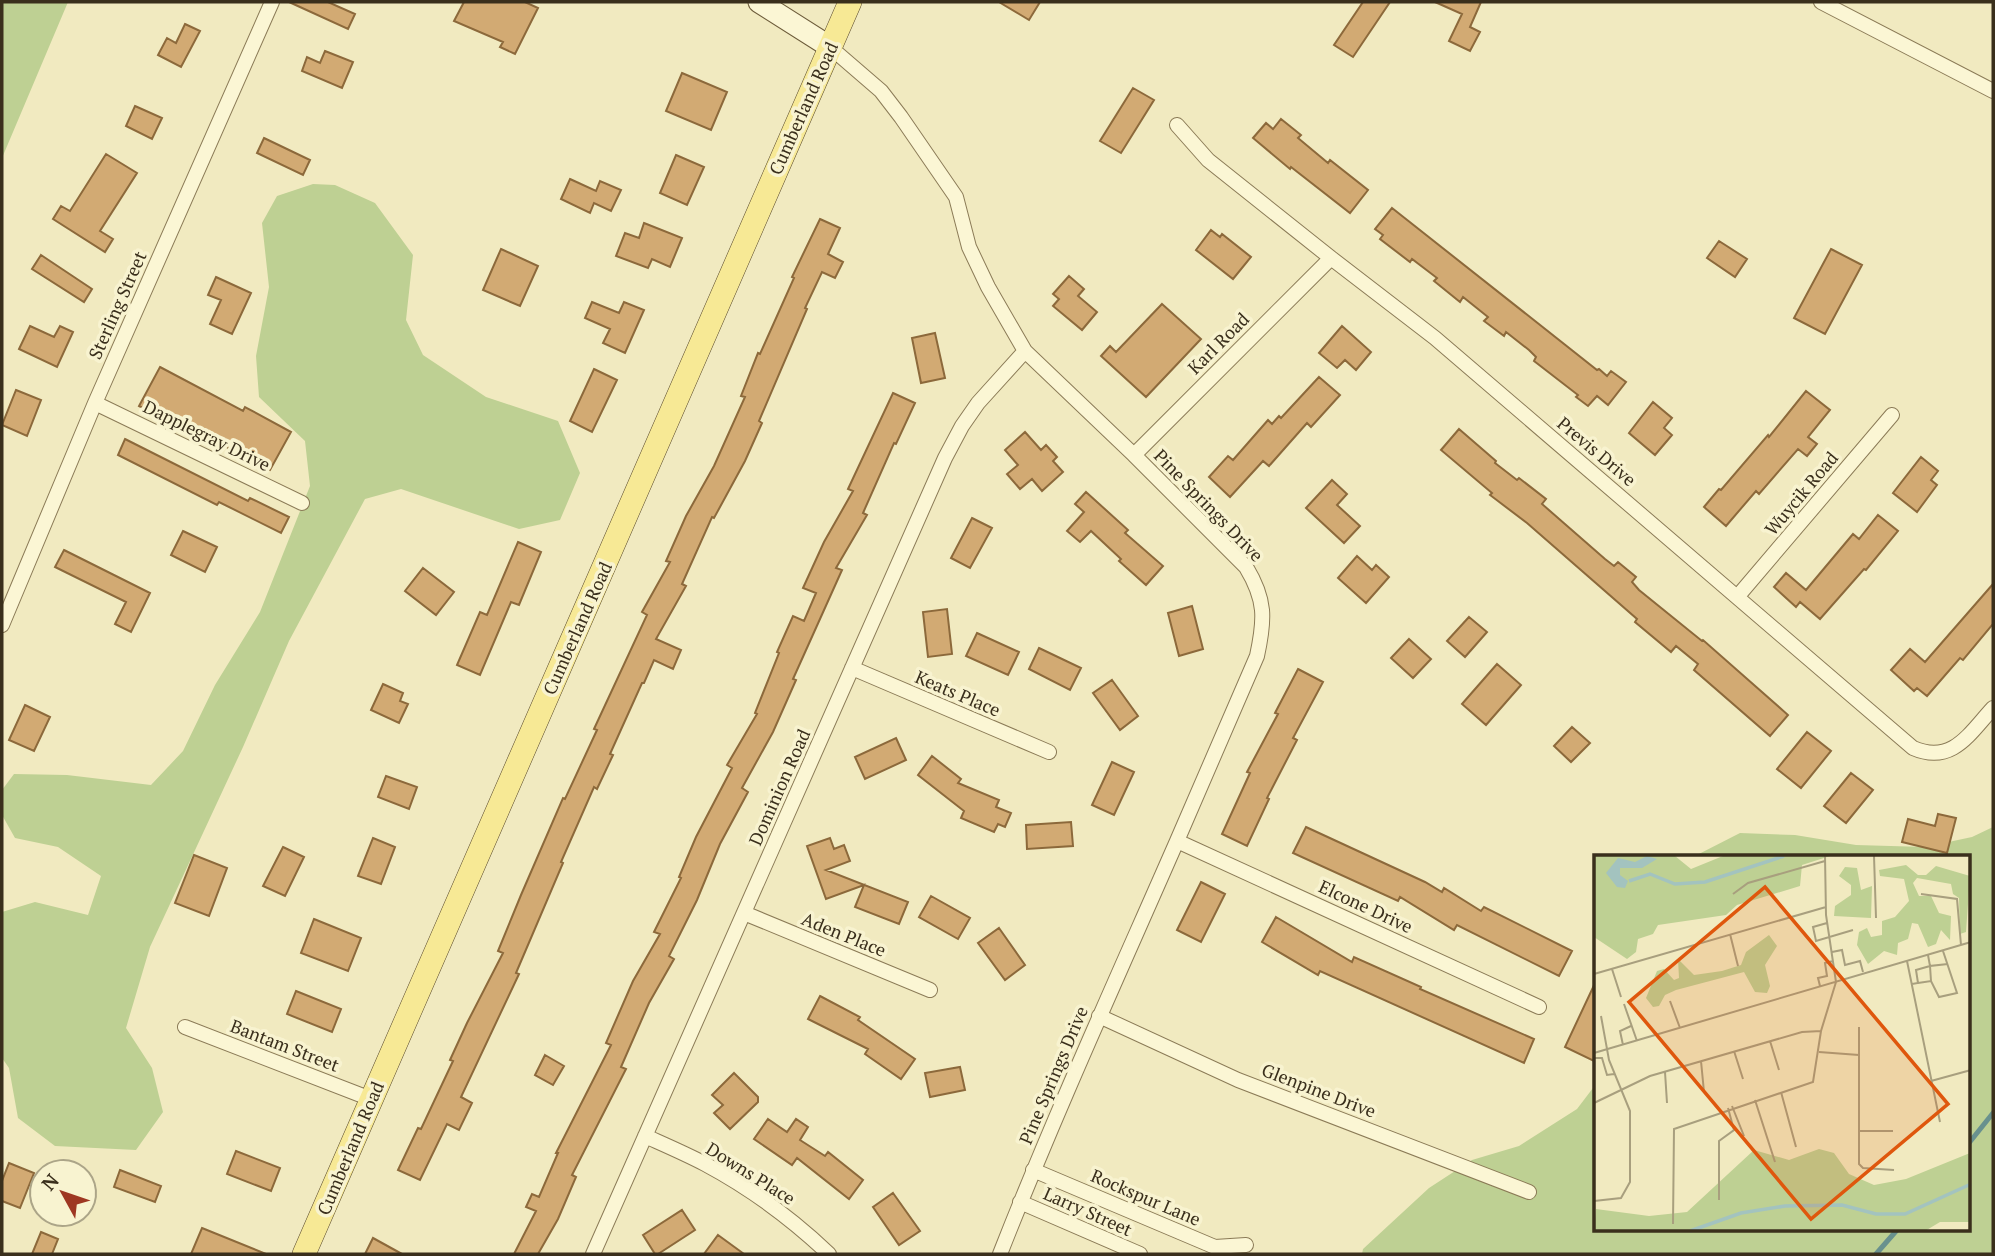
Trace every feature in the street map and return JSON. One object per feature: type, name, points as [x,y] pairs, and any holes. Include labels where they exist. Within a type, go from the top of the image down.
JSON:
[{"type":"main road","points":[[759,2],[830,47]]},
{"type":"main road","name":"Cumberland Road","points":[[304,1254],[850,2]]},
{"type":"street","name":"Sterling Street","points":[[2,625],[272,2]]},
{"type":"street","points":[[1821,2],[1993,91]]},
{"type":"street","name":"Pine Springs Drive","points":[[830,47],[881,91],[956,198],[969,247],[988,287],[1025,351],[1246,567],[1257,584],[1262,604],[1264,624],[1256,656],[1033,1170],[1000,1254]]},
{"type":"street","name":"Previs Drive","points":[[1177,125],[1208,160],[1435,338],[1913,748],[1936,754],[1958,746],[1993,708]]},
{"type":"street","name":"Karl Road","points":[[1134,455],[1331,258]]},
{"type":"street","name":"Dominion Road","points":[[593,1254],[961,426],[1025,351]]},
{"type":"street","name":"Dapplegray Drive","points":[[96,403],[302,503]]},
{"type":"street","name":"Wuycik Road","points":[[1738,596],[1892,415]]},
{"type":"street","name":"Keats Place","points":[[852,668],[1049,752]]},
{"type":"street","name":"Elcone Drive","points":[[1177,841],[1539,1007]]},
{"type":"street","name":"Aden Place","points":[[744,913],[930,990]]},
{"type":"street","name":"Glenpine Drive","points":[[1099,1016],[1238,1080],[1529,1192]]},
{"type":"street","name":"Bantam Street","points":[[185,1027],[371,1099]]},
{"type":"street","name":"Downs Place","points":[[645,1136],[744,1186],[777,1209],[829,1254]]},
{"type":"street","name":"Rockspur Lane","points":[[1033,1170],[1214,1247],[1246,1245]]},
{"type":"street","name":"Larry Street","points":[[1020,1202],[1140,1254]]},
{"type":"green space","points":[[2,2],[68,2],[2,158]]},
{"type":"green space","points":[[313,184],[335,185],[375,203],[413,255],[406,320],[423,355],[486,397],[558,421],[580,473],[560,520],[519,529],[401,489],[365,499],[289,641],[150,947],[126,1028],[152,1068],[163,1112],[136,1150],[55,1146],[18,1118],[9,1068],[2,1058],[2,912],[35,902],[88,915],[101,876],[58,847],[15,838],[2,815],[2,790],[14,774],[67,775],[151,785],[183,751],[215,685],[260,612],[310,486],[305,441],[259,397],[256,356],[269,287],[262,223],[277,196]]},
{"type":"green space","points":[[1993,827],[1993,1254],[1362,1254],[1363,1249],[1429,1188],[1472,1160],[1519,1146],[1577,1109],[1594,1087],[1594,1232],[1970,1232],[1970,855],[1697,855],[1740,833],[1795,835],[1856,845],[1925,847],[1972,837]]},
{"type":"building","points":[[289,2],[328,2],[355,14],[348,29]]},
{"type":"building","points":[[464,2],[525,2],[538,8],[515,54],[500,47],[503,42],[454,21]]},
{"type":"building","points":[[999,2],[1040,2],[1029,20]]},
{"type":"building","points":[[1363,2],[1390,2],[1353,57],[1334,45]]},
{"type":"building","points":[[1435,2],[1481,2],[1470,27],[1480,32],[1470,51],[1449,41],[1462,14]]},
{"type":"building","points":[[185,24],[200,31],[181,67],[158,55],[167,38],[176,43]]},
{"type":"building","points":[[325,51],[353,62],[342,88],[302,71],[307,57],[320,63]]},
{"type":"building","points":[[682,73],[727,92],[711,130],[666,111]]},
{"type":"building","points":[[1133,88],[1154,100],[1121,153],[1100,141]]},
{"type":"building","points":[[135,106],[162,118],[152,139],[126,126]]},
{"type":"building","points":[[1281,119],[1301,135],[1298,138],[1328,163],[1330,160],[1368,190],[1350,213],[1253,138],[1266,123],[1273,129]]},
{"type":"building","points":[[264,138],[310,160],[303,175],[257,153]]},
{"type":"building","points":[[106,154],[137,173],[100,231],[113,239],[105,252],[53,219],[61,206],[70,211]]},
{"type":"building","points":[[676,155],[704,167],[687,205],[660,193]]},
{"type":"building","points":[[570,179],[596,191],[600,181],[621,190],[611,211],[594,203],[590,213],[561,199]]},
{"type":"building","points":[[1392,208],[1597,370],[1607,376],[1611,371],[1626,382],[1608,405],[1597,396],[1588,406],[1534,361],[1536,357],[1529,350],[1506,332],[1504,336],[1484,321],[1488,317],[1463,297],[1460,302],[1434,281],[1437,278],[1380,239],[1383,235],[1375,229]]},
{"type":"building","points":[[820,219],[840,228],[828,254],[843,262],[835,278],[822,272],[805,308],[807,309],[759,421],[762,423],[745,461],[714,518],[712,517],[682,584],[686,586],[656,639],[681,650],[673,669],[654,660],[642,683],[610,754],[613,755],[597,789],[594,787],[561,862],[563,863],[516,973],[519,974],[461,1097],[472,1103],[459,1130],[447,1124],[420,1180],[398,1170],[418,1128],[421,1129],[453,1061],[450,1060],[467,1023],[503,953],[498,951],[521,895],[647,615],[642,612],[670,562],[666,561],[686,516],[714,466],[745,397],[741,396],[758,353],[760,354]]},
{"type":"building","points":[[644,223],[682,238],[670,267],[652,259],[648,268],[616,256],[625,233],[639,238]]},
{"type":"building","points":[[1211,230],[1220,237],[1222,234],[1251,257],[1233,279],[1196,250]]},
{"type":"building","points":[[1719,241],[1747,259],[1735,277],[1707,258]]},
{"type":"building","points":[[501,249],[538,266],[520,306],[483,290]]},
{"type":"building","points":[[1831,249],[1862,265],[1825,334],[1794,318]]},
{"type":"building","points":[[41,255],[92,289],[84,302],[32,269]]},
{"type":"building","points":[[1069,276],[1084,289],[1078,296],[1097,312],[1082,330],[1053,306],[1059,299],[1053,294]]},
{"type":"building","points":[[216,277],[251,293],[232,334],[210,324],[221,300],[208,295]]},
{"type":"building","points":[[592,302],[619,313],[624,302],[644,310],[625,353],[603,343],[610,329],[585,318]]},
{"type":"building","points":[[1162,304],[1201,339],[1146,397],[1101,356],[1110,346],[1116,352]]},
{"type":"building","points":[[30,326],[54,337],[60,326],[73,332],[57,367],[19,349]]},
{"type":"building","points":[[1342,326],[1371,352],[1356,370],[1345,360],[1337,368],[1319,353]]},
{"type":"building","points":[[935,333],[945,378],[921,383],[912,338]]},
{"type":"building","points":[[160,367],[243,411],[245,407],[291,432],[270,470],[208,437],[206,441],[139,406]]},
{"type":"building","points":[[594,369],[617,380],[592,432],[570,421]]},
{"type":"building","points":[[1319,377],[1340,395],[1311,427],[1307,423],[1269,466],[1263,461],[1230,497],[1209,477],[1228,456],[1233,460],[1268,420],[1272,424],[1279,416],[1281,418]]},
{"type":"building","points":[[16,390],[41,400],[27,436],[2,425]]},
{"type":"building","points":[[1806,391],[1830,410],[1808,437],[1817,444],[1807,456],[1798,449],[1759,494],[1756,491],[1726,526],[1704,507],[1768,435],[1769,437]]},
{"type":"building","points":[[893,393],[915,403],[863,513],[867,515],[836,568],[842,570],[793,679],[796,680],[773,732],[742,788],[748,792],[720,844],[697,900],[669,956],[674,959],[649,1003],[621,1067],[626,1069],[572,1175],[576,1177],[558,1219],[538,1254],[514,1254],[536,1211],[526,1207],[532,1194],[539,1197],[556,1153],[611,1045],[606,1043],[633,981],[660,934],[654,932],[681,878],[679,877],[696,837],[732,768],[727,765],[757,714],[755,713],[779,653],[777,652],[793,616],[804,621],[816,593],[803,588],[824,542],[853,491],[848,489]]},
{"type":"building","points":[[1653,402],[1672,418],[1664,428],[1672,435],[1655,455],[1629,433]]},
{"type":"building","points":[[1459,429],[1496,461],[1495,463],[1546,499],[1542,504],[1605,559],[1614,566],[1618,562],[1636,577],[1632,582],[1639,590],[1703,640],[1788,715],[1770,736],[1694,670],[1698,664],[1676,646],[1671,652],[1635,622],[1637,619],[1441,450]]},
{"type":"building","points":[[1025,432],[1041,450],[1046,445],[1057,457],[1053,461],[1063,472],[1042,491],[1032,479],[1020,489],[1007,474],[1018,465],[1005,450]]},
{"type":"building","points":[[125,439],[248,501],[250,498],[289,517],[281,533],[219,502],[217,505],[118,455]]},
{"type":"building","points":[[1921,457],[1938,471],[1931,480],[1937,485],[1917,512],[1893,493]]},
{"type":"building","points":[[1332,480],[1347,494],[1337,505],[1360,526],[1344,543],[1306,508]]},
{"type":"building","points":[[1086,492],[1128,530],[1125,533],[1163,566],[1146,585],[1091,531],[1080,542],[1067,531],[1084,512],[1075,504]]},
{"type":"building","points":[[1878,515],[1898,531],[1820,619],[1800,602],[1796,607],[1774,587],[1786,573],[1806,590],[1853,534],[1859,539]]},
{"type":"building","points":[[972,518],[992,528],[970,568],[951,558]]},
{"type":"building","points":[[183,531],[217,547],[205,572],[171,555]]},
{"type":"building","points":[[518,542],[541,552],[519,605],[511,602],[480,675],[457,665],[480,612],[487,615]]},
{"type":"building","points":[[64,550],[150,593],[131,632],[115,624],[126,602],[55,567]]},
{"type":"building","points":[[1357,556],[1372,570],[1376,565],[1389,577],[1366,603],[1338,578]]},
{"type":"building","points":[[423,568],[454,592],[436,615],[405,591]]},
{"type":"building","points":[[1993,584],[1993,624],[1963,660],[1960,658],[1927,696],[1917,688],[1914,691],[1891,670],[1910,649],[1925,662]]},
{"type":"building","points":[[1192,606],[1203,649],[1179,656],[1168,613]]},
{"type":"building","points":[[947,609],[952,654],[928,657],[923,612]]},
{"type":"building","points":[[1469,617],[1487,632],[1465,657],[1447,641]]},
{"type":"building","points":[[977,633],[1019,652],[1008,675],[966,656]]},
{"type":"building","points":[[1409,639],[1431,659],[1413,678],[1391,658]]},
{"type":"building","points":[[1039,648],[1081,668],[1070,690],[1029,669]]},
{"type":"building","points":[[1497,664],[1521,685],[1486,725],[1462,704]]},
{"type":"building","points":[[1298,669],[1323,682],[1293,738],[1297,740],[1267,798],[1269,799],[1247,846],[1222,834],[1250,773],[1247,772]]},
{"type":"building","points":[[1112,680],[1138,716],[1120,730],[1093,693]]},
{"type":"building","points":[[383,684],[403,693],[400,701],[408,704],[399,723],[371,710]]},
{"type":"building","points":[[25,705],[50,717],[34,751],[9,740]]},
{"type":"building","points":[[1572,727],[1590,743],[1571,762],[1554,746]]},
{"type":"building","points":[[1807,732],[1831,751],[1801,788],[1777,769]]},
{"type":"building","points":[[896,738],[906,760],[865,779],[855,757]]},
{"type":"building","points":[[932,756],[961,779],[958,783],[999,800],[996,807],[1011,813],[1005,827],[998,824],[994,832],[961,818],[964,811],[918,775]]},
{"type":"building","points":[[1112,762],[1134,772],[1114,815],[1092,805]]},
{"type":"building","points":[[1851,773],[1873,790],[1846,823],[1824,806]]},
{"type":"building","points":[[386,776],[417,787],[409,809],[378,797]]},
{"type":"building","points":[[1938,814],[1956,818],[1947,853],[1902,842],[1908,819],[1935,826]]},
{"type":"building","points":[[1071,822],[1073,846],[1027,849],[1026,825]]},
{"type":"building","points":[[1306,827],[1442,892],[1444,888],[1481,911],[1484,907],[1572,951],[1559,976],[1457,925],[1454,930],[1400,897],[1398,901],[1293,853]]},
{"type":"building","points":[[373,838],[395,847],[381,884],[358,876]]},
{"type":"building","points":[[830,838],[834,849],[844,845],[850,861],[826,870],[908,902],[899,924],[855,907],[864,885],[826,899],[807,846]]},
{"type":"building","points":[[283,847],[304,857],[285,896],[263,886]]},
{"type":"building","points":[[194,855],[227,868],[209,916],[175,903]]},
{"type":"building","points":[[1201,882],[1225,894],[1201,942],[1177,930]]},
{"type":"building","points":[[931,896],[970,918],[958,939],[919,917]]},
{"type":"building","points":[[1276,917],[1352,962],[1354,957],[1534,1039],[1524,1063],[1320,971],[1318,975],[1262,942]]},
{"type":"building","points":[[314,919],[361,938],[348,971],[301,953]]},
{"type":"building","points":[[999,928],[1025,965],[1005,980],[978,943]]},
{"type":"building","points":[[1594,985],[1594,1061],[1565,1047]]},
{"type":"building","points":[[296,991],[341,1009],[332,1032],[287,1014]]},
{"type":"building","points":[[820,996],[860,1017],[858,1020],[915,1059],[901,1079],[865,1054],[868,1049],[808,1019]]},
{"type":"building","points":[[545,1055],[564,1066],[553,1085],[535,1075]]},
{"type":"building","points":[[960,1067],[965,1090],[930,1097],[925,1073]]},
{"type":"building","points":[[734,1073],[758,1097],[758,1102],[730,1129],[714,1113],[723,1105],[712,1095]]},
{"type":"building","points":[[768,1119],[787,1132],[796,1119],[808,1127],[800,1140],[825,1156],[828,1152],[863,1180],[849,1199],[797,1158],[792,1165],[754,1139]]},
{"type":"building","points":[[236,1151],[280,1168],[271,1191],[227,1174]]},
{"type":"building","points":[[9,1163],[28,1171],[28,1188],[20,1208],[2,1201],[2,1181]]},
{"type":"building","points":[[120,1170],[161,1186],[155,1202],[114,1187]]},
{"type":"building","points":[[893,1193],[920,1231],[899,1245],[873,1207]]},
{"type":"building","points":[[682,1210],[695,1230],[655,1254],[643,1235]]},
{"type":"building","points":[[202,1228],[266,1254],[191,1254]]},
{"type":"building","points":[[41,1232],[58,1239],[52,1254],[32,1254]]},
{"type":"building","points":[[718,1235],[744,1254],[704,1254]]},
{"type":"building","points":[[373,1238],[402,1254],[365,1254]]},
{"type":"waterway","points":[[1970,1142],[1993,1113]]},
{"type":"waterway","points":[[1876,1254],[1895,1232]]}]
